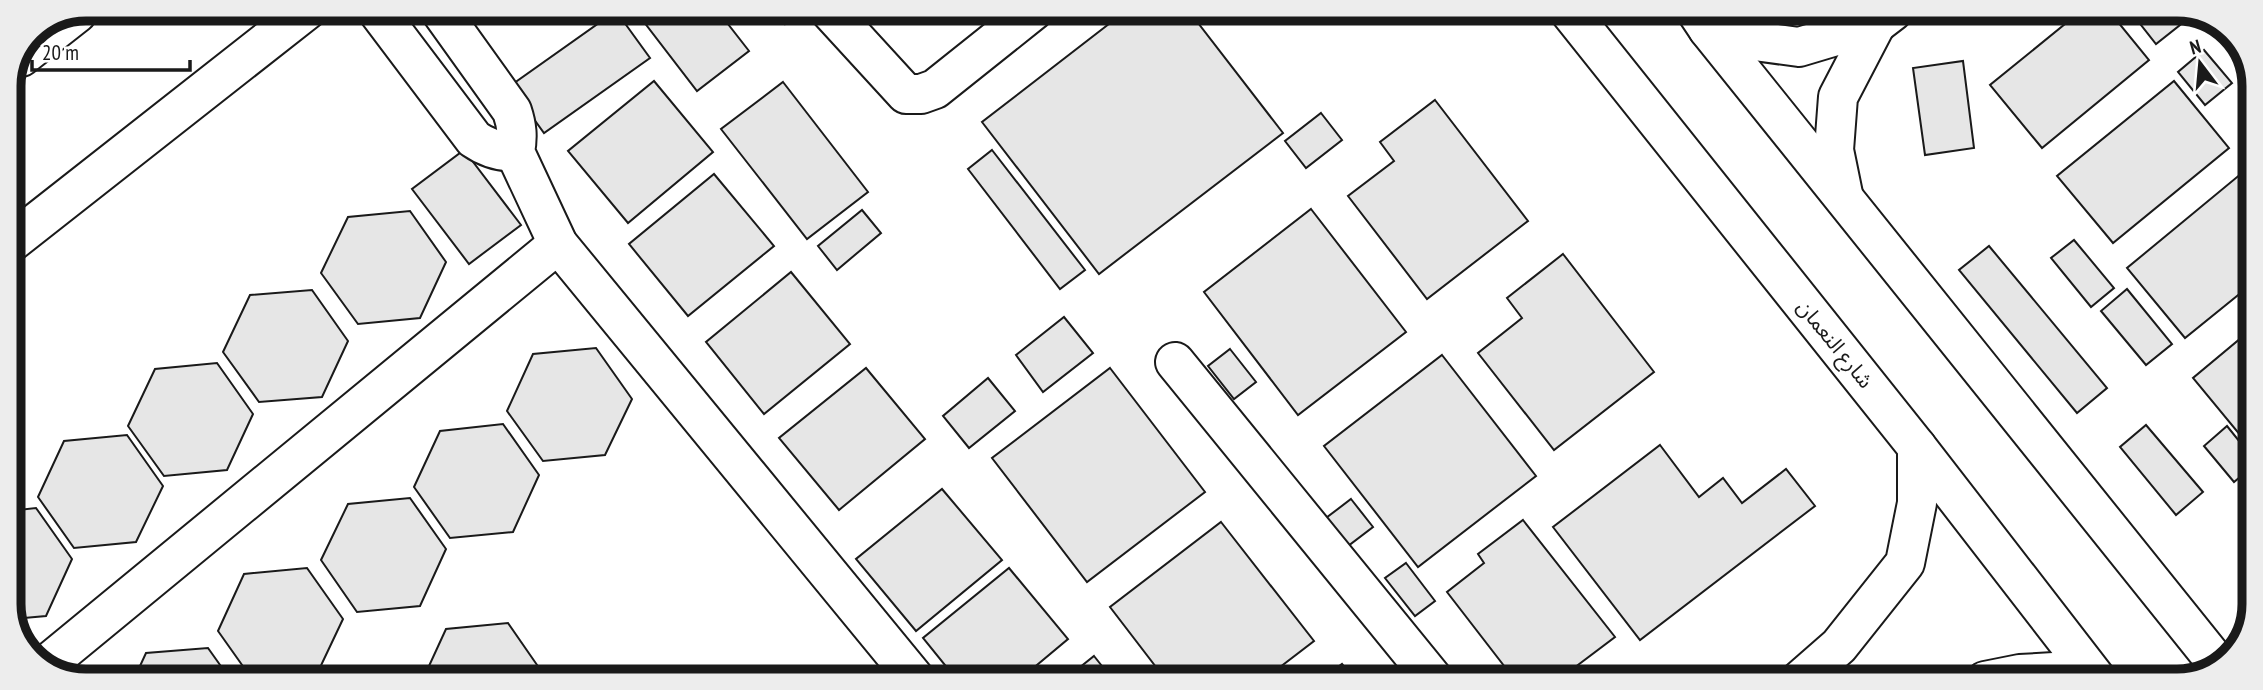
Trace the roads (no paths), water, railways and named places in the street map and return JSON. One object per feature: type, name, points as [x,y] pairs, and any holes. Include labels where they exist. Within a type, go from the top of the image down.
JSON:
[{"type":"street","points":[[21,235],[293,21]]},
{"type":"street","points":[[385,21],[474,139],[500,152],[515,152]]},
{"type":"street","points":[[448,21],[512,111],[518,138],[515,152],[558,244],[907,669]]},
{"type":"street","points":[[838,21],[906,94],[921,94],[935,89],[1020,21]]},
{"type":"street","name":"شارع النعمان","points":[[1577,21],[1917,447],[2088,669]]},
{"type":"street","points":[[1703,21],[2213,658]]},
{"type":"street","points":[[1704,21],[1747,40],[1799,47],[1876,21]]},
{"type":"street","points":[[1843,196],[1834,150],[1838,97],[1883,21]]},
{"type":"street","points":[[36,46],[59,27]]},
{"type":"street","points":[[53,660],[558,244]]},
{"type":"street","points":[[1175,362],[1425,669]]},
{"type":"street","points":[[1813,669],[1839,646],[1905,563],[1917,503],[1917,447]]}]
